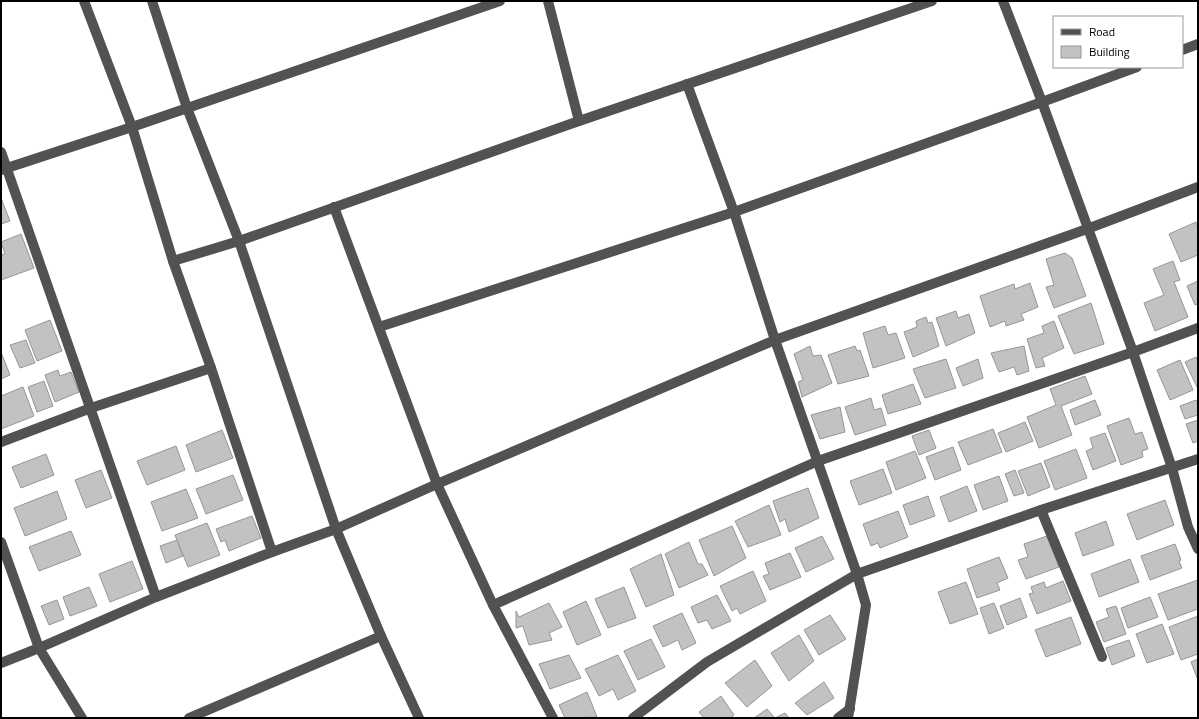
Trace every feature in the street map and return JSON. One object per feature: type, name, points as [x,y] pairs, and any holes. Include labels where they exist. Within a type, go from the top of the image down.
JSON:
[{"type":"street","points":[[84,1],[132,127],[173,261],[211,368],[272,552]]},
{"type":"street","points":[[152,1],[187,108],[240,241],[336,529],[381,636],[419,718]]},
{"type":"street","points":[[4,169],[132,127],[500,1]]},
{"type":"street","points":[[548,1],[579,120]]},
{"type":"street","points":[[173,261],[240,241],[334,206],[579,120],[932,1]]},
{"type":"street","points":[[1003,1],[1042,102],[1133,352],[1172,468],[1188,527],[1198,549]]},
{"type":"street","points":[[1183,50],[1198,44]]},
{"type":"street","points":[[380,327],[734,212],[1134,68]]},
{"type":"street","points":[[687,84],[734,212],[775,340],[857,574],[866,605],[849,714],[838,718]]},
{"type":"street","points":[[1,152],[4,169],[91,408],[156,597]]},
{"type":"street","points":[[1,663],[156,597],[336,529],[437,484],[775,340],[1087,229],[1198,187]]},
{"type":"street","points":[[334,206],[437,484],[493,605],[554,718]]},
{"type":"street","points":[[493,605],[818,461],[1198,328]]},
{"type":"street","points":[[1,442],[91,408],[211,368]]},
{"type":"street","points":[[633,718],[706,662],[857,574],[1041,510],[1198,459]]},
{"type":"street","points":[[1041,510],[1102,656]]},
{"type":"street","points":[[1,542],[38,648],[82,718]]},
{"type":"street","points":[[189,718],[381,636]]},
{"type":"building","points":[[1,198],[10,221],[1,224]]},
{"type":"building","points":[[1196,222],[1198,228],[1198,255],[1181,262],[1169,234]]},
{"type":"building","points":[[21,234],[34,268],[1,280],[1,255],[5,254],[1,242]]},
{"type":"building","points":[[1065,253],[1072,258],[1086,296],[1054,308],[1046,287],[1054,285],[1046,259]]},
{"type":"building","points":[[1173,261],[1180,280],[1174,282],[1188,317],[1155,331],[1144,303],[1164,295],[1153,269]]},
{"type":"building","points":[[1198,281],[1198,304],[1195,305],[1187,286]]},
{"type":"building","points":[[1030,283],[1038,307],[1021,314],[1024,320],[1006,326],[1005,321],[990,327],[980,296],[1014,284],[1015,289]]},
{"type":"building","points":[[1091,303],[1104,344],[1074,354],[1058,316]]},
{"type":"building","points":[[956,311],[958,318],[969,314],[975,333],[946,346],[936,318]]},
{"type":"building","points":[[926,317],[928,323],[932,322],[939,346],[913,357],[904,332],[917,327],[916,321]]},
{"type":"building","points":[[50,320],[62,351],[37,361],[25,330]]},
{"type":"building","points":[[1054,321],[1064,348],[1042,358],[1045,366],[1036,368],[1027,339],[1044,333],[1042,326]]},
{"type":"building","points":[[885,326],[888,335],[896,333],[905,358],[873,368],[863,333]]},
{"type":"building","points":[[26,340],[35,363],[20,368],[10,345]]},
{"type":"building","points":[[810,346],[813,356],[821,355],[832,383],[802,397],[798,382],[803,380],[794,354]]},
{"type":"building","points":[[855,346],[857,351],[860,350],[869,376],[838,384],[828,355]]},
{"type":"building","points":[[1024,346],[1029,371],[1017,375],[1014,367],[999,372],[991,353]]},
{"type":"building","points":[[1,352],[10,375],[1,379]]},
{"type":"building","points":[[1196,357],[1198,362],[1198,389],[1185,362]]},
{"type":"building","points":[[946,359],[956,388],[925,398],[913,369]]},
{"type":"building","points":[[978,359],[983,378],[963,386],[956,368]]},
{"type":"building","points":[[1180,360],[1193,390],[1170,400],[1157,370]]},
{"type":"building","points":[[58,370],[60,376],[71,372],[79,392],[55,402],[45,375]]},
{"type":"building","points":[[1085,376],[1092,394],[1061,406],[1072,435],[1039,448],[1027,417],[1056,405],[1050,389]]},
{"type":"building","points":[[44,381],[53,406],[37,412],[28,387]]},
{"type":"building","points":[[913,384],[921,404],[888,414],[882,395]]},
{"type":"building","points":[[23,387],[34,416],[1,429],[1,396]]},
{"type":"building","points":[[871,398],[874,410],[881,408],[886,425],[855,435],[845,407]]},
{"type":"building","points":[[1095,400],[1101,415],[1075,425],[1070,410]]},
{"type":"building","points":[[1196,400],[1198,404],[1198,415],[1185,419],[1180,406]]},
{"type":"building","points":[[840,407],[845,432],[820,439],[811,415]]},
{"type":"building","points":[[1129,418],[1135,434],[1142,432],[1148,449],[1142,451],[1143,457],[1121,465],[1107,426]]},
{"type":"building","points":[[1198,420],[1198,441],[1193,443],[1186,424]]},
{"type":"building","points":[[1025,422],[1033,441],[1006,452],[998,433]]},
{"type":"building","points":[[993,429],[1002,452],[968,465],[958,442]]},
{"type":"building","points":[[222,430],[233,458],[196,472],[186,445]]},
{"type":"building","points":[[929,430],[936,448],[919,455],[912,436]]},
{"type":"building","points":[[1105,433],[1116,461],[1093,470],[1086,451],[1093,448],[1090,438]]},
{"type":"building","points":[[176,446],[185,470],[147,485],[137,461]]},
{"type":"building","points":[[953,447],[961,470],[935,480],[926,457]]},
{"type":"building","points":[[1076,449],[1087,478],[1055,490],[1044,461]]},
{"type":"building","points":[[915,451],[926,478],[896,490],[886,462]]},
{"type":"building","points":[[46,454],[54,475],[21,488],[12,467]]},
{"type":"building","points":[[1041,463],[1050,487],[1028,496],[1018,471]]},
{"type":"building","points":[[883,469],[892,493],[859,505],[850,481]]},
{"type":"building","points":[[101,470],[112,498],[86,508],[75,480]]},
{"type":"building","points":[[1015,470],[1024,493],[1014,496],[1005,474]]},
{"type":"building","points":[[233,475],[243,500],[206,514],[196,489]]},
{"type":"building","points":[[999,476],[1008,501],[983,510],[974,485]]},
{"type":"building","points":[[967,486],[977,511],[949,522],[940,497]]},
{"type":"building","points":[[808,488],[819,518],[789,532],[785,519],[780,522],[773,501]]},
{"type":"building","points":[[186,489],[198,518],[162,531],[151,502]]},
{"type":"building","points":[[57,491],[67,519],[25,536],[14,508]]},
{"type":"building","points":[[928,496],[935,516],[910,525],[903,505]]},
{"type":"building","points":[[1165,500],[1174,525],[1137,540],[1127,514]]},
{"type":"building","points":[[769,505],[781,535],[748,547],[735,521]]},
{"type":"building","points":[[898,511],[908,537],[880,548],[878,543],[871,546],[863,524]]},
{"type":"building","points":[[252,516],[261,538],[229,551],[225,540],[221,542],[216,529]]},
{"type":"building","points":[[1106,521],[1114,545],[1083,556],[1075,533]]},
{"type":"building","points":[[207,523],[220,555],[188,567],[175,535]]},
{"type":"building","points":[[732,526],[746,558],[714,576],[699,540]]},
{"type":"building","points":[[71,531],[81,555],[39,571],[29,547]]},
{"type":"building","points":[[822,536],[834,559],[806,572],[795,548]]},
{"type":"building","points":[[1047,536],[1059,567],[1026,579],[1018,560],[1028,557],[1024,544]]},
{"type":"building","points":[[177,540],[183,556],[166,563],[160,546]]},
{"type":"building","points":[[689,542],[698,564],[702,564],[708,575],[679,588],[665,554]]},
{"type":"building","points":[[1175,544],[1181,560],[1179,561],[1182,568],[1150,580],[1141,556]]},
{"type":"building","points":[[790,553],[801,577],[770,590],[763,576],[769,574],[765,563]]},
{"type":"building","points":[[661,554],[674,595],[646,607],[630,569]]},
{"type":"building","points":[[999,557],[1008,578],[997,583],[1000,590],[977,598],[967,569]]},
{"type":"building","points":[[1130,559],[1139,582],[1099,597],[1091,574]]},
{"type":"building","points":[[132,561],[143,589],[110,602],[99,574]]},
{"type":"building","points":[[753,571],[766,601],[740,614],[737,608],[732,611],[720,586]]},
{"type":"building","points":[[1198,580],[1198,609],[1168,620],[1158,594]]},
{"type":"building","points":[[1063,581],[1071,601],[1037,614],[1029,594],[1033,593],[1031,587],[1044,582],[1046,588]]},
{"type":"building","points":[[966,582],[978,614],[950,624],[938,592]]},
{"type":"building","points":[[89,587],[97,606],[70,616],[63,597]]},
{"type":"building","points":[[624,587],[636,618],[608,628],[595,599]]},
{"type":"building","points":[[717,595],[731,621],[712,629],[707,620],[698,623],[691,607]]},
{"type":"building","points":[[1150,597],[1158,617],[1128,628],[1121,608]]},
{"type":"building","points":[[1020,598],[1027,617],[1007,625],[1000,606]]},
{"type":"building","points":[[57,600],[64,619],[49,625],[41,606]]},
{"type":"building","points":[[586,601],[601,635],[577,645],[563,612]]},
{"type":"building","points":[[549,603],[562,627],[549,633],[552,640],[529,645],[523,626],[516,628],[516,611],[519,617]]},
{"type":"building","points":[[994,603],[1004,628],[989,634],[980,608]]},
{"type":"building","points":[[1116,606],[1126,634],[1104,642],[1096,622],[1109,617],[1106,609]]},
{"type":"building","points":[[682,613],[696,643],[682,650],[678,640],[663,647],[653,626]]},
{"type":"building","points":[[830,615],[846,639],[819,655],[804,630]]},
{"type":"building","points":[[1198,616],[1198,654],[1181,660],[1169,627]]},
{"type":"building","points":[[1071,617],[1081,644],[1046,657],[1035,630]]},
{"type":"building","points":[[1162,624],[1174,654],[1147,663],[1136,634]]},
{"type":"building","points":[[799,635],[814,661],[789,681],[771,653]]},
{"type":"building","points":[[651,639],[665,667],[638,680],[624,651]]},
{"type":"building","points":[[1129,640],[1135,656],[1112,665],[1106,648]]},
{"type":"building","points":[[569,655],[581,678],[550,689],[539,664]]},
{"type":"building","points":[[618,655],[636,691],[618,700],[613,689],[599,696],[585,669]]},
{"type":"building","points":[[1198,659],[1198,678],[1197,678],[1191,662]]},
{"type":"building","points":[[755,660],[772,686],[747,707],[725,683]]},
{"type":"building","points":[[824,682],[834,698],[807,715],[795,703]]},
{"type":"building","points":[[587,692],[597,717],[565,718],[559,705]]},
{"type":"building","points":[[721,696],[734,715],[730,718],[704,718],[699,712]]},
{"type":"building","points":[[767,709],[775,718],[754,718]]},
{"type":"building","points":[[785,713],[789,718],[775,718]]}]
